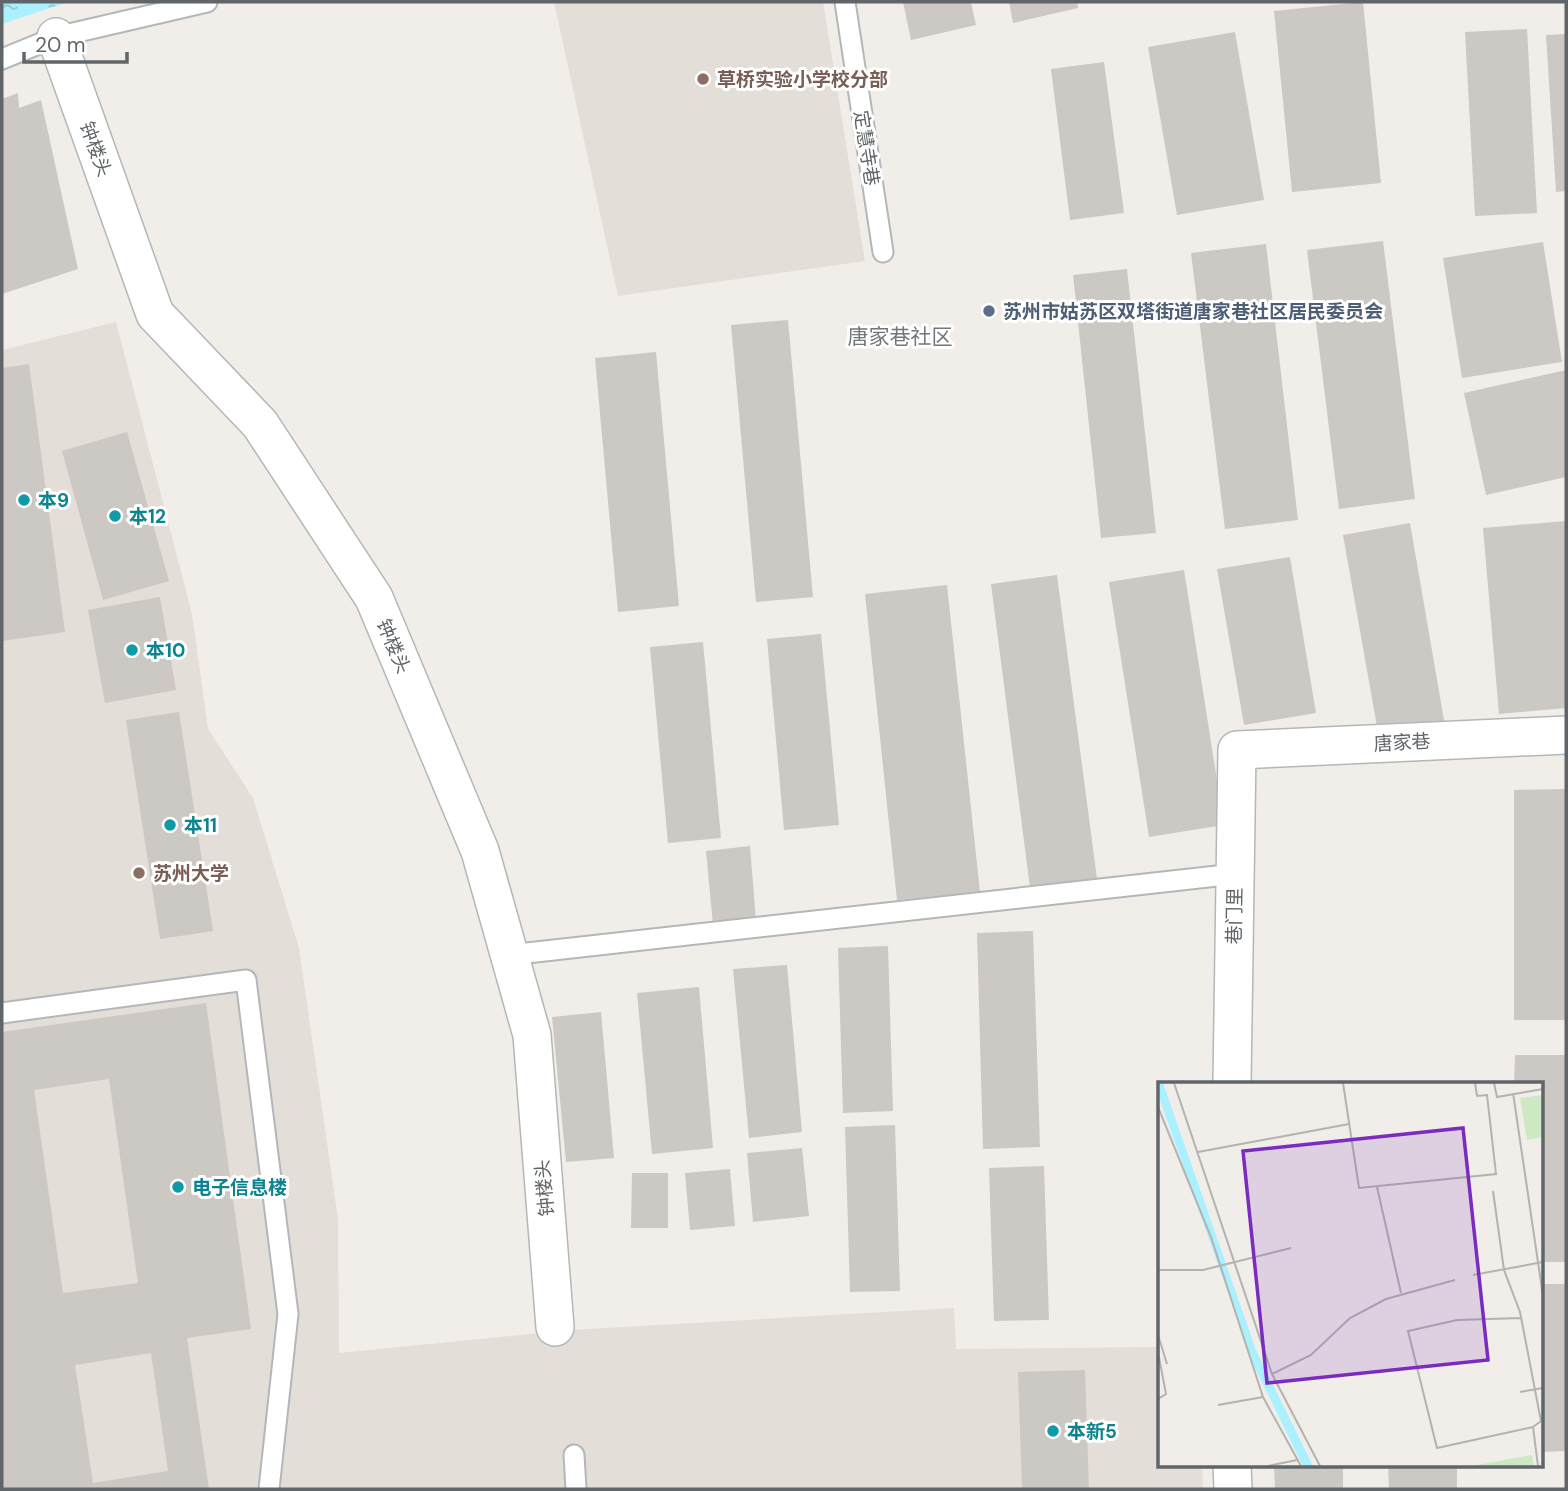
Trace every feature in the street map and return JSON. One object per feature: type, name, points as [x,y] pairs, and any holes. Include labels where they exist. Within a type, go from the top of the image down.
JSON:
[{"type":"street","name":"钟楼头","points":[[56,37],[155,314],[260,424],[374,598],[480,851],[532,1035],[555,1327]]},
{"type":"street","name":"唐家巷","points":[[1237,750],[1566,735]]},
{"type":"street","name":"巷门里","points":[[1232,1082],[1237,750]]},
{"type":"street","points":[[1232,1466],[1233,1489]]},
{"type":"lane","points":[[2,59],[56,37],[207,2]]},
{"type":"lane","name":"定慧寺巷","points":[[845,2],[883,252]]},
{"type":"lane","points":[[509,955],[1235,874]]},
{"type":"lane","points":[[2,1013],[246,980],[288,1314],[269,1489]]},
{"type":"lane","points":[[574,1455],[576,1489]]},
{"type":"shaded area","name":"草桥实验小学校分部","points":[[554,2],[823,2],[865,261],[618,296]]},
{"type":"shaded area","name":"苏州大学","points":[[116,322],[192,614],[208,729],[253,798],[299,948],[338,1219],[339,1353],[571,1330],[954,1308],[956,1349],[1158,1347],[1158,1466],[1202,1466],[1203,1489],[2,1489],[2,350]]},
{"type":"water","points":[[2,2],[68,2],[2,24]]},
{"type":"building","points":[[903,2],[971,2],[976,25],[911,40]]},
{"type":"building","points":[[1009,2],[1077,2],[1078,8],[1013,23]]},
{"type":"building","points":[[1363,2],[1381,183],[1292,192],[1274,11]]},
{"type":"building","points":[[1527,29],[1537,213],[1475,216],[1465,32]]},
{"type":"building","points":[[1235,32],[1264,200],[1177,215],[1148,47]]},
{"type":"building","points":[[1566,34],[1566,191],[1556,192],[1546,35]]},
{"type":"building","points":[[1104,62],[1124,213],[1070,220],[1051,69]]},
{"type":"building","points":[[18,93],[19,108],[41,100],[78,269],[2,294],[2,99]]},
{"type":"building","points":[[1383,241],[1415,499],[1339,509],[1307,250]]},
{"type":"building","points":[[1543,242],[1562,362],[1462,378],[1443,258]]},
{"type":"building","points":[[1266,244],[1298,520],[1225,529],[1191,253]]},
{"type":"building","points":[[1127,269],[1156,533],[1101,538],[1073,275]]},
{"type":"building","points":[[788,320],[813,597],[756,602],[731,325]]},
{"type":"building","points":[[656,352],[679,606],[618,612],[595,358]]},
{"type":"building","name":"本9","points":[[29,364],[65,632],[2,641],[2,368]]},
{"type":"building","points":[[1566,370],[1566,477],[1486,495],[1464,393]]},
{"type":"building","name":"本12","points":[[127,432],[169,581],[103,600],[62,451]]},
{"type":"building","points":[[1566,521],[1566,708],[1499,714],[1483,528]]},
{"type":"building","points":[[1410,523],[1445,726],[1379,738],[1343,535]]},
{"type":"building","points":[[1290,557],[1316,713],[1244,725],[1217,569]]},
{"type":"building","points":[[1184,570],[1224,825],[1149,837],[1109,582]]},
{"type":"building","points":[[1057,575],[1097,879],[1030,888],[991,584]]},
{"type":"building","points":[[947,585],[980,892],[897,900],[865,594]]},
{"type":"building","name":"本10","points":[[160,597],[176,690],[105,703],[88,610]]},
{"type":"building","points":[[821,634],[839,825],[784,830],[767,639]]},
{"type":"building","points":[[703,642],[721,838],[668,843],[650,647]]},
{"type":"building","name":"本11","points":[[179,712],[213,931],[160,939],[126,720]]},
{"type":"building","points":[[1566,789],[1566,1020],[1514,1020],[1514,790]]},
{"type":"building","points":[[750,846],[756,921],[713,925],[706,851]]},
{"type":"building","points":[[1033,931],[1040,1147],[983,1149],[977,933]]},
{"type":"building","points":[[888,946],[893,1111],[843,1113],[838,948]]},
{"type":"building","points":[[787,965],[802,1132],[749,1138],[733,969]]},
{"type":"building","points":[[699,987],[713,1148],[652,1154],[637,993]]},
{"type":"building","name":"电子信息楼","points":[[206,1003],[251,1329],[187,1338],[209,1489],[2,1489],[2,1032]],"holes":[[[109,1079],[138,1283],[63,1293],[34,1090]],[[151,1353],[168,1471],[93,1483],[75,1365]]]},
{"type":"building","points":[[601,1012],[614,1158],[566,1162],[552,1017]]},
{"type":"building","points":[[1515,1055],[1566,1055],[1566,1262],[1544,1262],[1544,1082],[1514,1082]]},
{"type":"building","points":[[895,1125],[900,1291],[850,1292],[845,1127]]},
{"type":"building","points":[[802,1148],[809,1216],[753,1222],[747,1153]]},
{"type":"building","points":[[1044,1166],[1049,1320],[994,1321],[989,1168]]},
{"type":"building","points":[[730,1169],[735,1226],[690,1230],[685,1173]]},
{"type":"building","points":[[632,1173],[668,1173],[668,1228],[631,1228]]},
{"type":"building","points":[[1544,1284],[1566,1284],[1566,1451],[1544,1452]]},
{"type":"building","name":"本新5","points":[[1085,1370],[1089,1489],[1022,1489],[1018,1372]]},
{"type":"building","points":[[1274,1466],[1343,1466],[1343,1489],[1275,1489]]},
{"type":"building","points":[[1388,1466],[1457,1466],[1457,1489],[1389,1489]]},
{"type":"place","name":"草桥实验小学校分部","points":[[703,79]]},
{"type":"place","name":"苏州市姑苏区双塔街道唐家巷社区居民委员会","points":[[989,311]]},
{"type":"place","name":"本9","points":[[24,500]]},
{"type":"place","name":"本12","points":[[115,516]]},
{"type":"place","name":"本10","points":[[132,650]]},
{"type":"place","name":"本11","points":[[170,825]]},
{"type":"place","name":"苏州大学","points":[[139,873]]},
{"type":"place","name":"电子信息楼","points":[[178,1187]]},
{"type":"place","name":"本新5","points":[[1053,1431]]},
{"type":"district","name":"唐家巷社区","points":[[900,337]]}]
